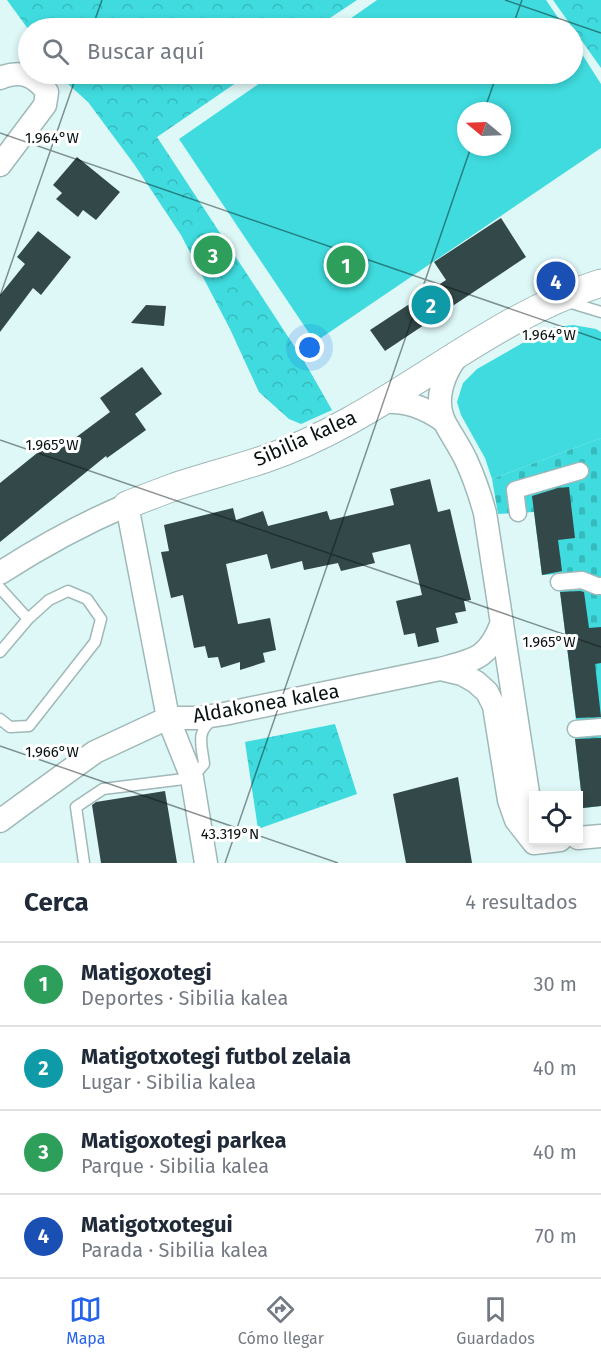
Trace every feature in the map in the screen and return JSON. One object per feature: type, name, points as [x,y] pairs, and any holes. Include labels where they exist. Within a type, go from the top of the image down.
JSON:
[{"type":"street","points":[[0,78],[13,73],[18,74]]},
{"type":"street","points":[[0,165],[45,105],[48,92],[42,84]]},
{"type":"street","name":"Sibilia kalea","points":[[0,573],[46,544],[127,505],[174,487],[267,458],[307,441],[348,421],[488,334],[559,299],[601,283]]},
{"type":"street","points":[[459,353],[451,363],[442,386],[441,410],[444,422],[457,442],[478,488],[485,513],[529,799]]},
{"type":"street","points":[[380,402],[392,401],[414,405],[425,409],[444,422]]},
{"type":"street","points":[[518,513],[515,490],[580,471]]},
{"type":"street","points":[[127,505],[168,718],[192,778],[206,863]]},
{"type":"street","points":[[559,582],[582,580],[601,586]]},
{"type":"street","name":"Aldakonea kalea","points":[[0,821],[95,752],[168,718],[198,718],[224,714],[440,669],[474,659],[484,653],[498,634],[502,622]]},
{"type":"street","points":[[440,669],[462,674],[487,692],[494,706],[509,800],[516,820],[529,834]]},
{"type":"street","points":[[576,729],[601,727]]},
{"type":"street","points":[[0,795],[23,804]]},
{"type":"street","points":[[583,838],[601,836]]},
{"type":"lane","points":[[559,299],[601,312]]},
{"type":"lane","points":[[0,588],[28,619]]},
{"type":"lane","points":[[0,652],[28,619],[49,600],[68,591],[87,599],[101,620],[95,642],[29,726],[10,727],[0,719]]},
{"type":"lane","points":[[84,863],[76,807],[103,789],[192,778],[204,764],[200,735],[206,723],[224,714]]},
{"type":"green space","points":[[7,0],[357,0],[330,18],[20,18]]},
{"type":"green space","points":[[377,0],[546,0],[558,18],[351,18]]},
{"type":"green space","points":[[553,0],[601,0],[601,68],[583,42],[583,18],[566,18]]},
{"type":"green space","points":[[583,56],[601,84],[601,148],[315,342],[179,139],[259,84],[583,84]]},
{"type":"green space","points":[[68,84],[234,84],[157,137],[304,361],[332,410],[301,424],[289,419],[259,392],[230,329],[181,235],[134,164],[88,102]]},
{"type":"green space","points":[[573,325],[601,332],[601,438],[492,479],[485,458],[461,415],[457,402],[463,383],[477,369],[549,328]]},
{"type":"green space","points":[[601,438],[601,806],[583,808],[583,791],[581,791],[575,737],[578,736],[558,574],[542,575],[534,512],[498,514],[492,479]]},
{"type":"green space","points":[[335,724],[357,794],[258,829],[245,742]]},
{"type":"building","points":[[77,157],[120,192],[96,220],[83,210],[78,217],[56,199],[62,193],[53,185]]},
{"type":"building","points":[[501,218],[526,257],[385,351],[370,330],[446,280],[434,262]]},
{"type":"building","points":[[38,231],[71,257],[41,295],[33,288],[0,332],[0,295],[25,264],[17,257]]},
{"type":"building","points":[[146,305],[166,306],[164,326],[131,323]]},
{"type":"building","points":[[142,367],[162,394],[135,414],[146,430],[107,458],[106,456],[0,542],[0,483],[52,441],[59,450],[110,412],[100,398]]},
{"type":"building","points":[[430,479],[438,512],[450,509],[471,600],[464,601],[466,611],[455,613],[458,623],[436,628],[439,642],[418,647],[415,633],[404,635],[396,601],[422,595],[410,544],[372,553],[375,563],[341,571],[338,563],[304,570],[302,561],[271,569],[267,554],[226,564],[238,624],[270,618],[276,650],[263,653],[265,662],[240,670],[240,662],[221,668],[218,657],[208,658],[205,646],[194,648],[183,595],[171,598],[161,552],[169,551],[164,525],[233,508],[236,520],[263,511],[268,526],[327,511],[330,520],[394,505],[390,489]]},
{"type":"building","points":[[569,487],[575,538],[558,540],[562,571],[542,575],[532,496]]},
{"type":"building","points":[[560,592],[584,592],[589,628],[601,627],[601,663],[595,664],[601,717],[576,718]]},
{"type":"building","points":[[601,738],[601,806],[583,808],[583,791],[581,791],[575,739]]},
{"type":"building","points":[[458,777],[472,863],[406,863],[393,794]]},
{"type":"building","points":[[165,791],[177,863],[101,863],[92,805],[96,802]]},
{"type":"place","name":"Matigoxotegi parkea","points":[[213,255]]},
{"type":"place","name":"Matigoxotegi","points":[[346,265]]},
{"type":"place","name":"Matigotxotegui","points":[[556,281]]},
{"type":"place","name":"Matigotxotegi futbol zelaia","points":[[431,305]]}]
